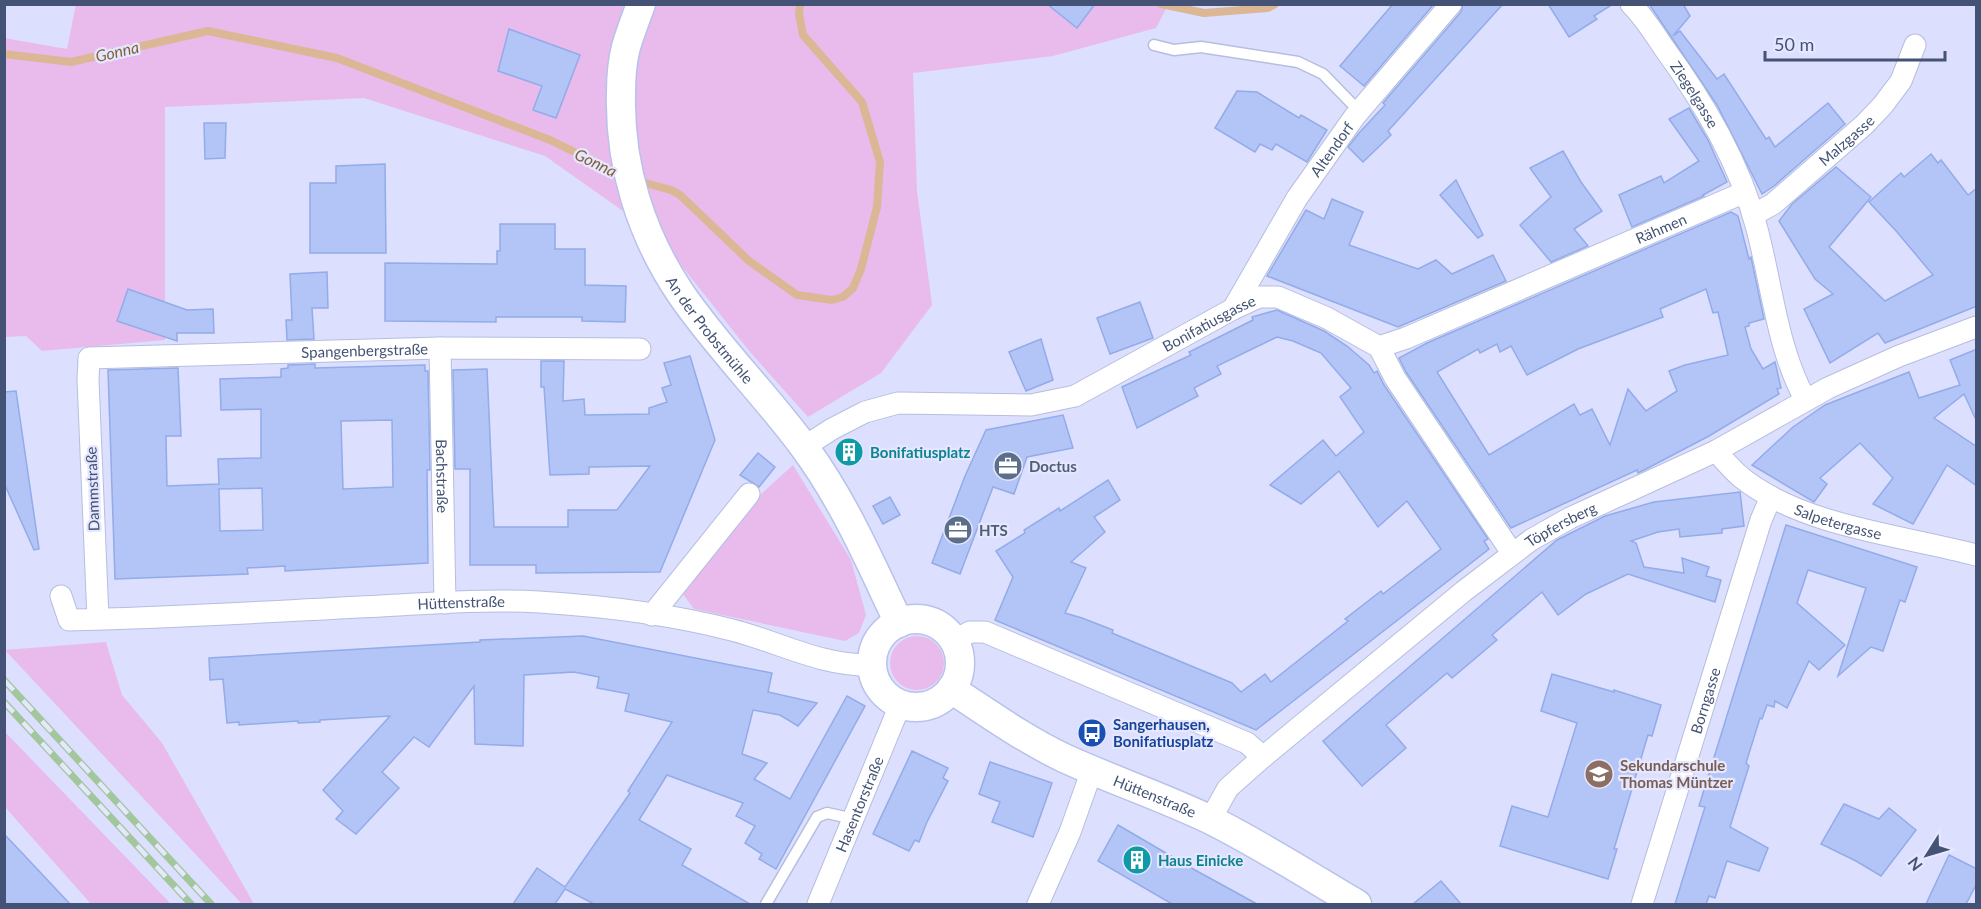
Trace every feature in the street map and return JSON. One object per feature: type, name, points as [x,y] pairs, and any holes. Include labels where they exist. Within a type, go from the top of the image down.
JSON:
[{"type":"street","name":"An der Probstmühle","points":[[641,4],[625,49],[621,78],[622,138],[638,212],[658,256],[682,295],[804,447],[832,489],[858,534],[899,622]]},
{"type":"street","name":"Altendorf","points":[[1233,309],[1297,198],[1359,111],[1451,4]]},
{"type":"street","name":"Ziegelgasse","points":[[1631,4],[1688,80],[1728,150],[1745,192]]},
{"type":"street","name":"Malzgasse","points":[[1753,215],[1773,204],[1877,112],[1901,81],[1916,45]]},
{"type":"street","points":[[1745,192],[1753,215],[1785,347],[1797,385],[1805,399]]},
{"type":"street","name":"Rähmen","points":[[1379,347],[1406,338],[1745,192]]},
{"type":"street","name":"Bonifatiusgasse","points":[[804,447],[865,412],[898,403],[1031,405],[1075,396],[1259,297],[1278,297],[1327,318],[1379,347]]},
{"type":"street","name":"Töpfersberg","points":[[1210,820],[1228,788],[1263,757],[1512,553],[1570,518],[1716,451],[1805,399],[1899,356],[1977,327]]},
{"type":"street","points":[[1379,347],[1395,378],[1512,553]]},
{"type":"street","name":"Spangenbergstraße","points":[[89,358],[440,348],[640,349]]},
{"type":"street","name":"Bachstraße","points":[[440,348],[445,603]]},
{"type":"street","name":"Dammstraße","points":[[89,358],[98,619]]},
{"type":"street","name":"Salpetergasse","points":[[1716,451],[1741,477],[1771,496],[1800,509],[1870,531],[1977,555]]},
{"type":"street","points":[[652,615],[749,494]]},
{"type":"street","name":"Borngasse","points":[[1642,904],[1761,520],[1771,496]]},
{"type":"street","name":"Hüttenstraße","points":[[61,596],[69,620],[445,603],[537,602],[652,615],[733,630],[812,657],[848,664],[872,665]]},
{"type":"street","points":[[914,619],[929,621],[943,629],[954,641],[960,665],[956,681],[942,699],[928,706],[914,708],[900,705],[885,696],[875,682],[872,665],[877,642],[886,630],[899,622],[914,619]]},
{"type":"street","points":[[954,641],[970,632],[985,632],[1247,743],[1263,757]]},
{"type":"street","name":"Hüttenstraße","points":[[951,689],[1018,734],[1065,758],[1161,797],[1210,820],[1357,904]]},
{"type":"street","name":"Hasentorstraße","points":[[818,904],[900,705]]},
{"type":"street","points":[[1038,904],[1070,832],[1092,770]]},
{"type":"lane","points":[[1154,45],[1174,50],[1201,47],[1298,62],[1323,74],[1359,111]]},
{"type":"lane","points":[[766,904],[817,817],[827,813],[854,819]]},
{"type":"shaded area","points":[[76,4],[1168,5],[1156,28],[1053,56],[913,73],[917,191],[932,305],[881,373],[808,417],[750,352],[657,235],[545,156],[364,98],[165,107],[165,340],[42,351],[26,336],[5,337],[4,38],[67,49]]},
{"type":"shaded area","points":[[793,465],[851,560],[866,615],[859,633],[845,641],[694,609],[680,590],[759,496]]},
{"type":"shaded area","points":[[912,636],[922,636],[932,640],[940,648],[944,663],[940,678],[932,686],[922,690],[912,690],[902,686],[894,678],[890,668],[890,658],[894,648],[902,640]]},
{"type":"shaded area","points":[[106,642],[122,695],[162,743],[254,904],[242,904],[5,650]]},
{"type":"shaded area","points":[[4,732],[171,904],[91,904],[5,807]]},
{"type":"building","points":[[1047,4],[1095,4],[1077,28]]},
{"type":"building","points":[[1393,4],[1434,4],[1364,86],[1340,66]]},
{"type":"building","points":[[1463,4],[1503,4],[1388,131],[1391,135],[1363,162],[1348,147],[1461,12]]},
{"type":"building","points":[[1548,4],[1613,4],[1594,16],[1597,19],[1569,37]]},
{"type":"building","points":[[1649,4],[1683,4],[1690,16],[1673,36],[1680,31],[1717,79],[1724,74],[1766,139],[1769,137],[1775,147],[1828,103],[1845,124],[1762,194],[1717,105]]},
{"type":"building","points":[[509,29],[580,55],[556,118],[533,110],[542,86],[498,71]]},
{"type":"building","points":[[1237,91],[1257,92],[1299,118],[1301,115],[1327,130],[1307,162],[1276,144],[1272,150],[1260,144],[1255,152],[1215,128]]},
{"type":"building","points":[[1689,108],[1708,140],[1727,182],[1704,196],[1632,227],[1619,195],[1661,176],[1664,183],[1699,161],[1669,119]]},
{"type":"building","points":[[204,123],[226,123],[225,158],[205,159]]},
{"type":"building","points":[[1563,151],[1581,182],[1602,211],[1574,229],[1588,246],[1551,262],[1520,225],[1551,197],[1530,168]]},
{"type":"building","points":[[1931,154],[1938,163],[1941,160],[1968,195],[1977,188],[1977,306],[1885,343],[1878,333],[1830,363],[1804,309],[1833,294],[1815,279],[1779,221],[1792,204],[1836,167],[1871,197],[1829,247],[1885,301],[1933,275],[1869,202],[1901,173],[1904,177]]},
{"type":"building","points":[[385,164],[386,253],[310,253],[310,183],[336,183],[336,166]]},
{"type":"building","points":[[1456,180],[1483,235],[1478,238],[1440,195]]},
{"type":"building","points":[[1332,199],[1363,212],[1349,245],[1418,269],[1436,260],[1452,274],[1493,255],[1506,281],[1398,327],[1267,276],[1306,210],[1324,219]]},
{"type":"building","points":[[1731,212],[1738,216],[1749,259],[1751,257],[1764,319],[1749,323],[1749,326],[1745,327],[1751,349],[1763,369],[1775,362],[1781,388],[1777,389],[1779,394],[1709,436],[1646,469],[1638,473],[1637,470],[1511,528],[1406,372],[1399,358],[1427,343]],"holes":[[[1706,289],[1713,313],[1718,312],[1728,355],[1669,371],[1677,391],[1646,411],[1628,389],[1610,445],[1592,409],[1580,415],[1574,404],[1489,455],[1437,372],[1478,349],[1480,353],[1497,344],[1500,352],[1511,346],[1527,375],[1578,349],[1663,317],[1660,309]]]},
{"type":"building","points":[[500,224],[555,224],[555,249],[585,249],[585,285],[626,286],[625,322],[582,321],[582,317],[496,317],[496,322],[385,321],[385,263],[497,264],[497,251],[500,251]]},
{"type":"building","points":[[327,272],[328,308],[312,308],[314,339],[287,340],[286,320],[292,320],[290,274]]},
{"type":"building","points":[[128,289],[187,310],[213,309],[214,333],[177,333],[177,341],[117,321]]},
{"type":"building","points":[[1140,302],[1153,338],[1110,354],[1097,318]]},
{"type":"building","points":[[1277,310],[1324,331],[1347,346],[1369,365],[1374,373],[1377,371],[1384,385],[1488,539],[1484,541],[1489,549],[1256,730],[995,620],[1013,577],[996,551],[1025,533],[1024,530],[1059,508],[1060,511],[1108,480],[1120,500],[1094,517],[1105,532],[1071,562],[1086,568],[1065,613],[1113,630],[1112,633],[1232,683],[1241,692],[1265,674],[1271,682],[1348,621],[1345,619],[1381,591],[1383,594],[1441,549],[1407,501],[1378,527],[1339,471],[1301,504],[1270,485],[1323,440],[1336,456],[1364,432],[1340,397],[1351,388],[1321,353],[1293,341],[1277,337],[1217,366],[1221,374],[1194,388],[1198,396],[1137,428],[1122,387],[1191,355],[1189,352],[1253,320],[1252,317]]},
{"type":"building","points":[[1041,339],[1053,380],[1026,391],[1009,352]]},
{"type":"building","points":[[1977,349],[1977,422],[1964,394],[1934,418],[1977,447],[1977,486],[1947,465],[1913,524],[1873,504],[1893,478],[1860,443],[1820,478],[1827,484],[1814,502],[1752,465],[1793,427],[1825,405],[1909,372],[1919,398],[1960,385],[1950,360]]},
{"type":"building","points":[[690,356],[715,440],[660,572],[536,573],[536,565],[470,565],[470,469],[455,469],[453,370],[487,369],[494,527],[568,527],[568,510],[617,510],[650,466],[589,467],[589,474],[550,475],[544,387],[541,387],[541,361],[564,361],[563,401],[584,399],[585,415],[649,414],[649,408],[667,402],[662,388],[671,385],[664,363]]},
{"type":"building","points":[[315,364],[315,368],[425,365],[425,371],[428,371],[430,470],[427,470],[428,563],[285,571],[285,566],[247,568],[248,574],[115,579],[108,370],[178,368],[181,436],[166,436],[167,486],[219,484],[218,459],[261,458],[261,409],[221,410],[220,379],[281,377],[281,369],[288,368],[288,365]],"holes":[[[392,420],[393,487],[343,489],[341,421]],[[262,488],[263,530],[220,531],[219,489]]]},
{"type":"building","points":[[16,391],[39,549],[34,550],[4,483],[4,392]]},
{"type":"building","points":[[1063,415],[1073,448],[1027,457],[1014,494],[993,487],[960,574],[932,563],[965,476],[986,430]]},
{"type":"building","points":[[758,453],[775,467],[759,487],[740,475]]},
{"type":"building","points":[[1740,492],[1744,526],[1722,529],[1722,533],[1680,537],[1679,529],[1658,532],[1631,541],[1636,543],[1644,567],[1684,573],[1682,558],[1709,567],[1706,576],[1721,580],[1715,602],[1628,574],[1586,594],[1558,615],[1542,592],[1492,635],[1497,640],[1452,678],[1447,673],[1386,725],[1406,748],[1362,786],[1323,741],[1557,540],[1605,516],[1654,502]]},
{"type":"building","points":[[890,497],[900,515],[883,524],[873,506]]},
{"type":"building","points":[[1786,525],[1917,567],[1905,602],[1900,600],[1883,651],[1871,647],[1838,676],[1866,588],[1808,570],[1797,603],[1845,645],[1819,670],[1809,661],[1787,708],[1775,701],[1774,707],[1767,705],[1762,719],[1760,718],[1746,763],[1749,766],[1730,827],[1768,848],[1759,871],[1727,861],[1715,898],[1709,896],[1706,904],[1675,904],[1705,807],[1699,806]]},
{"type":"building","points":[[583,636],[772,673],[768,692],[817,703],[798,726],[780,715],[753,710],[742,754],[767,763],[754,779],[790,799],[847,696],[865,706],[776,869],[759,859],[762,854],[745,843],[755,826],[736,816],[743,803],[667,775],[639,820],[691,849],[682,865],[750,904],[594,904],[565,889],[555,904],[513,904],[537,868],[565,887],[630,793],[628,791],[672,722],[625,711],[629,694],[597,688],[599,677],[574,672],[524,675],[523,746],[475,744],[474,686],[429,747],[414,737],[382,772],[399,788],[356,834],[336,819],[343,811],[323,790],[390,716],[298,723],[298,721],[239,725],[239,722],[227,723],[223,679],[210,680],[209,658],[480,642],[480,640]]},
{"type":"building","name":"Sekundarschule Thomas Müntzer","points":[[1552,674],[1661,705],[1652,736],[1648,735],[1614,849],[1617,849],[1608,879],[1500,846],[1512,806],[1548,817],[1577,723],[1541,711]]},
{"type":"building","points":[[912,751],[948,768],[943,778],[948,781],[919,842],[915,840],[909,851],[873,834]]},
{"type":"building","points":[[990,762],[1052,783],[1033,837],[992,822],[1000,802],[979,794]]},
{"type":"building","points":[[1844,804],[1879,819],[1889,808],[1916,830],[1881,876],[1821,844]]},
{"type":"building","points":[[1118,825],[1257,904],[1172,904],[1098,861]]},
{"type":"building","points":[[4,834],[24,855],[70,904],[4,904]]},
{"type":"building","points":[[1949,855],[1977,869],[1977,883],[1966,904],[1926,904]]},
{"type":"building","points":[[1441,881],[1461,904],[1413,904]]},
{"type":"waterway","name":"Gonna","points":[[638,181],[671,190],[680,195],[749,261],[797,295],[832,300],[843,297],[853,288],[861,269],[877,207],[880,162],[862,102],[803,35],[799,14],[800,4]]},
{"type":"waterway","name":"Gonna","points":[[1161,4],[1204,13],[1268,8],[1275,4]]},
{"type":"waterway","name":"Gonna","points":[[4,54],[71,62],[208,31],[337,58],[550,140],[624,176]]},
{"type":"railway","points":[[4,680],[211,904]]},
{"type":"railway","points":[[4,702],[191,904]]},
{"type":"place","name":"Bonifatiusplatz","points":[[849,452]]},
{"type":"place","name":"Doctus","points":[[1008,466]]},
{"type":"place","name":"HTS","points":[[958,530]]},
{"type":"place","name":"Sangerhausen, Bonifatiusplatz","points":[[1092,733]]},
{"type":"place","name":"Sekundarschule Thomas Müntzer","points":[[1599,774]]},
{"type":"place","name":"Haus Einicke","points":[[1137,860]]}]
